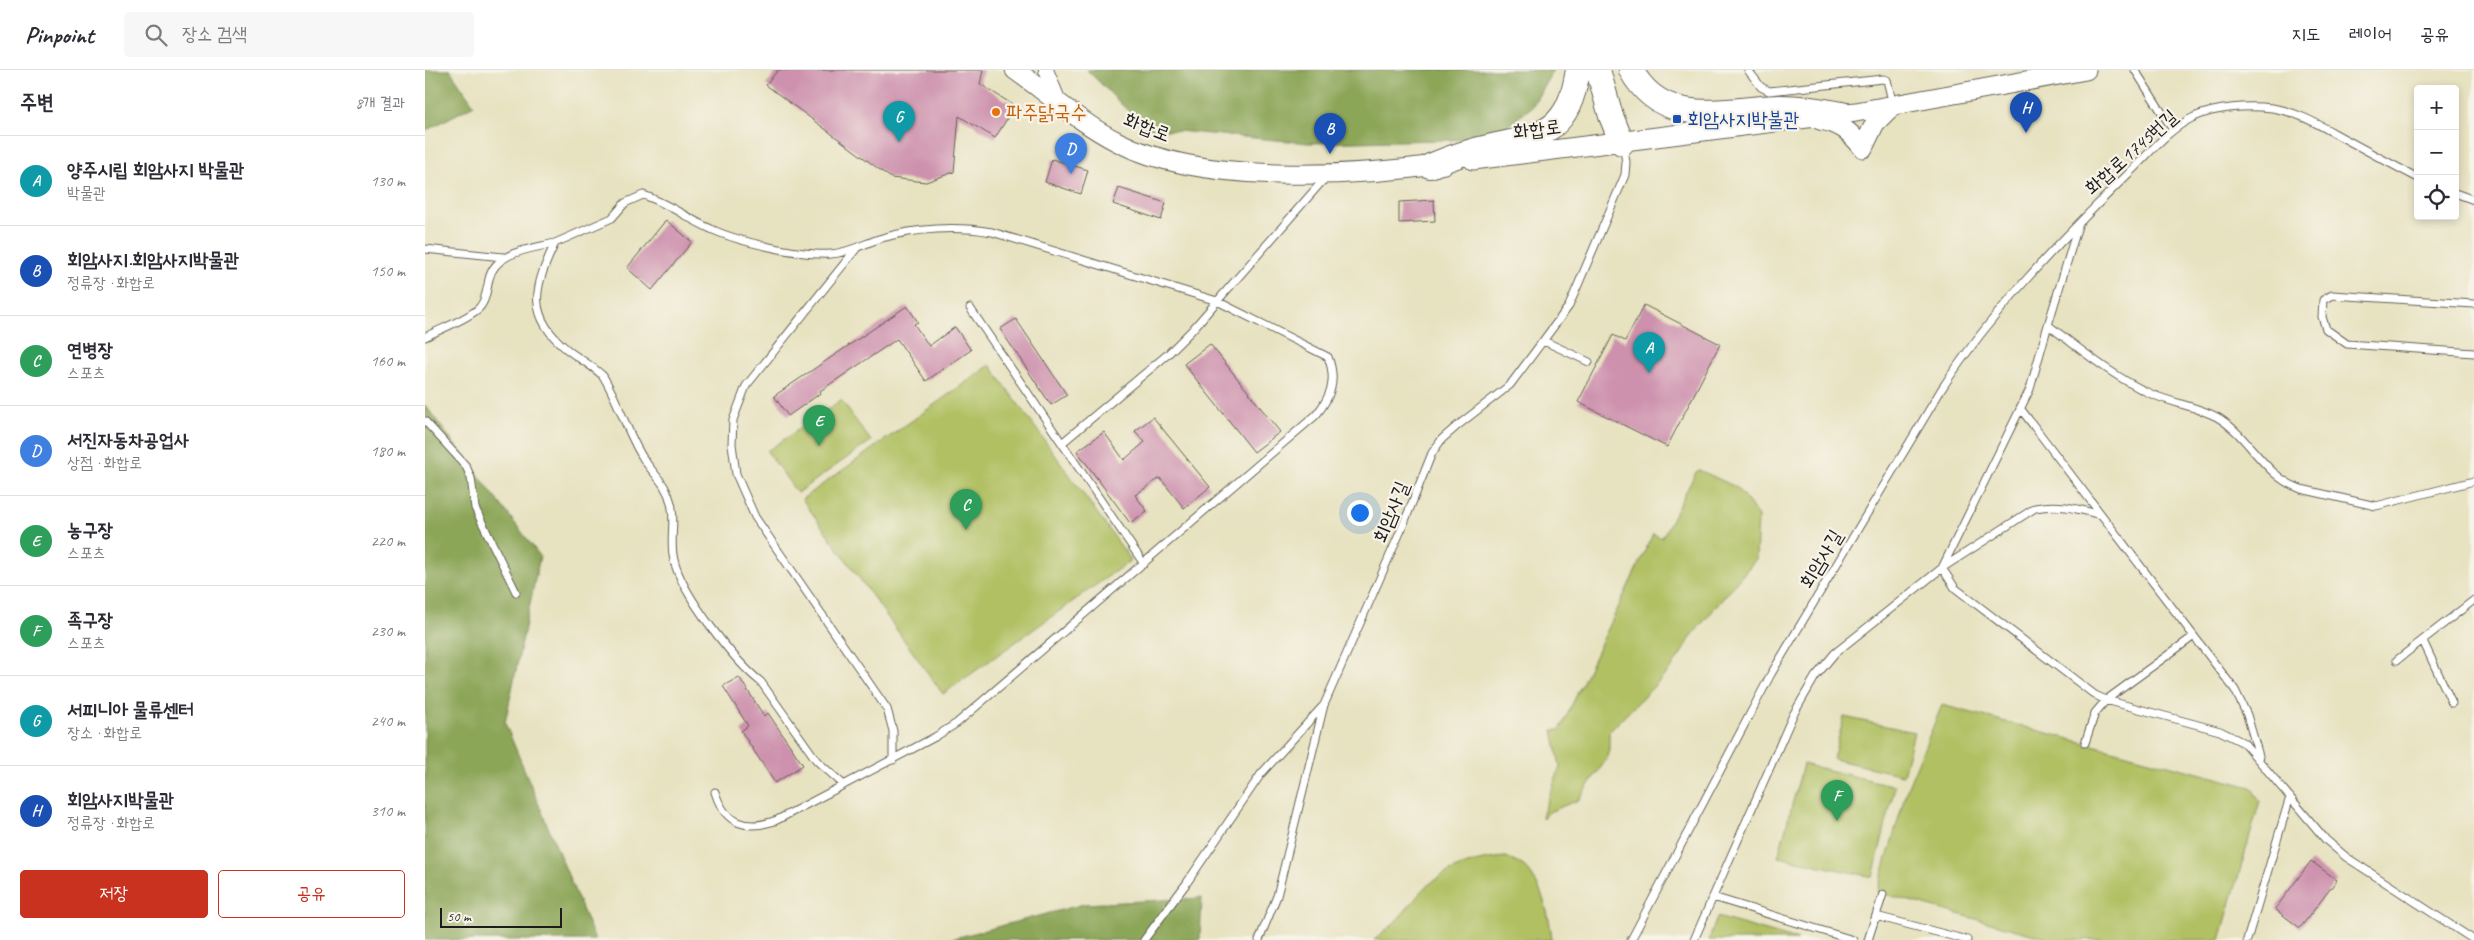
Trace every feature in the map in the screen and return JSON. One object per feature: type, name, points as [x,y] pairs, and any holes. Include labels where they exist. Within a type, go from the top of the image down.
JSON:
[{"type":"highway","points":[[1430,166],[1479,149],[1533,138],[1553,126],[1569,106],[1578,70]]},
{"type":"highway","points":[[1598,70],[1611,116],[1622,142]]},
{"type":"highway","points":[[1617,70],[1623,125],[1622,142]]},
{"type":"highway","points":[[1631,70],[1644,91],[1653,98],[1673,107],[1727,112],[1799,107],[1842,114]]},
{"type":"main road","name":"화합로","points":[[1020,74],[1060,104],[1117,142],[1139,152],[1183,163],[1264,173],[1328,174],[1430,166],[1842,114],[2086,70]]},
{"type":"main road","points":[[1806,118],[1841,125],[1863,148],[1875,123],[1893,106]]},
{"type":"street","points":[[1020,74],[1041,79],[1046,70]]},
{"type":"street","points":[[1046,70],[1060,104]]},
{"type":"lane","points":[[1748,70],[1761,87],[1769,91],[1883,79],[1887,80],[1889,84],[1893,106]]},
{"type":"lane","points":[[2135,70],[2173,130]]},
{"type":"lane","name":"화합로1745번길","points":[[1942,568],[2030,389],[2079,223],[2173,130],[2194,117],[2216,111],[2244,107],[2271,108],[2295,112],[2414,176]]},
{"type":"lane","name":"회암사길","points":[[1259,940],[1277,896],[1324,705],[1402,528],[1432,453],[1442,439],[1510,385],[1569,306],[1625,175],[1626,162],[1622,142]]},
{"type":"lane","points":[[1061,443],[1168,354],[1328,174]]},
{"type":"lane","points":[[2459,194],[2474,200]]},
{"type":"lane","points":[[425,249],[503,257],[555,243],[612,218],[625,203],[643,195],[665,202],[710,229],[779,249],[831,254],[856,249],[882,238],[960,228],[974,229],[992,232],[1217,301],[1328,357],[1333,369],[1333,381],[1325,405],[1316,415],[957,723],[893,760],[777,820],[759,826],[748,826],[737,822],[724,811],[715,792]]},
{"type":"lane","name":"회암사길","points":[[1631,940],[1771,674],[1941,390],[1970,345],[2002,306],[2079,223]]},
{"type":"lane","points":[[555,243],[539,277],[537,291],[541,320],[551,335],[563,346],[593,366],[603,376],[643,459],[665,486],[672,503],[673,557],[682,583],[713,629],[750,673],[761,682],[817,761],[844,785]]},
{"type":"lane","points":[[856,249],[746,386],[733,420],[732,444],[736,474],[755,517],[887,709],[893,731],[893,760]]},
{"type":"lane","points":[[425,337],[480,308],[485,298],[494,265],[503,257]]},
{"type":"lane","points":[[2474,304],[2332,295],[2323,300],[2321,305],[2326,329],[2347,344],[2474,353]]},
{"type":"lane","points":[[970,308],[1144,564]]},
{"type":"lane","points":[[2048,325],[2127,382],[2149,394],[2218,418],[2237,433],[2271,471],[2291,485],[2376,506],[2474,481]]},
{"type":"lane","points":[[1544,341],[1589,362]]},
{"type":"lane","points":[[2020,408],[2235,690],[2247,715],[2260,759]]},
{"type":"lane","points":[[425,421],[466,466],[471,478],[475,508],[516,592]]},
{"type":"lane","points":[[1694,940],[1793,715],[1811,682],[1835,653],[1942,568],[2035,508],[2052,504],[2101,515]]},
{"type":"lane","points":[[1942,568],[1955,588],[2095,695],[2106,700],[2220,731],[2244,743],[2260,759],[2326,840],[2346,857],[2474,940]]},
{"type":"lane","points":[[2397,660],[2474,600]]},
{"type":"lane","points":[[2085,743],[2095,713],[2106,700],[2194,636]]},
{"type":"lane","points":[[2423,641],[2452,703]]},
{"type":"lane","points":[[1144,940],[1186,884],[1261,774],[1324,705]]},
{"type":"lane","points":[[2247,940],[2290,797]]},
{"type":"lane","points":[[1868,940],[1883,894]]},
{"type":"lane","points":[[1713,897],[1853,940]]},
{"type":"lane","points":[[1876,916],[1967,940]]},
{"type":"green space","points":[[425,70],[450,70],[474,105],[425,131]]},
{"type":"green space","points":[[1087,70],[1553,70],[1532,107],[1490,139],[1308,143],[1145,128]]},
{"type":"green space","points":[[990,365],[1131,560],[943,694],[802,499]]},
{"type":"green space","points":[[841,400],[871,441],[797,493],[767,451]]},
{"type":"green space","points":[[425,405],[540,556],[505,723],[595,940],[425,940]]},
{"type":"green space","points":[[1699,470],[1736,487],[1750,504],[1758,517],[1756,559],[1694,633],[1671,669],[1609,732],[1609,750],[1606,760],[1578,800],[1549,812],[1543,819],[1542,816],[1560,767],[1553,730],[1560,730],[1653,534],[1662,538],[1696,472]]},
{"type":"green space","points":[[1942,705],[2251,787],[2260,801],[2220,940],[2053,940],[1877,892],[1907,789]]},
{"type":"green space","points":[[1844,717],[1914,732],[1903,775],[1833,759]]},
{"type":"green space","points":[[1803,764],[1895,786],[1873,877],[1778,857]]},
{"type":"green space","points":[[1506,857],[1525,867],[1537,884],[1547,912],[1552,940],[1374,940],[1394,923],[1430,883],[1461,866],[1483,860]]},
{"type":"green space","points":[[1202,898],[1200,940],[947,940],[1084,904]]},
{"type":"green space","points":[[1717,917],[1798,940],[1709,940]]},
{"type":"building","points":[[778,70],[983,70],[980,84],[1015,106],[995,138],[959,116],[954,172],[926,182],[891,178],[766,85]]},
{"type":"building","points":[[1052,159],[1088,170],[1081,194],[1045,182]]},
{"type":"building","points":[[1119,188],[1166,203],[1161,220],[1113,204]]},
{"type":"building","points":[[1434,200],[1435,221],[1399,223],[1399,202]]},
{"type":"building","points":[[666,220],[692,242],[652,290],[627,268]]},
{"type":"building","points":[[1644,305],[1720,344],[1667,447],[1578,402],[1613,335],[1625,341]]},
{"type":"building","points":[[907,306],[918,322],[914,324],[929,346],[955,327],[971,350],[926,381],[897,339],[820,391],[821,393],[788,416],[774,396]]},
{"type":"building","points":[[1016,319],[1067,395],[1051,405],[1000,329]]},
{"type":"building","points":[[1210,344],[1280,432],[1254,452],[1184,364]]},
{"type":"building","points":[[1153,417],[1210,487],[1184,508],[1160,478],[1135,495],[1147,511],[1130,523],[1077,451],[1104,432],[1124,460],[1145,442],[1135,431]]},
{"type":"building","points":[[739,677],[764,716],[768,713],[803,765],[775,783],[741,731],[748,726],[723,686]]},
{"type":"building","points":[[2311,861],[2337,880],[2300,928],[2275,909]]},
{"type":"place","name":"파주닭국수","points":[[996,112]]},
{"type":"place","name":"회암사지박불관","points":[[1677,119]]},
{"type":"place","name":"회암사지박물관","points":[[2026,133]]},
{"type":"place","name":"서피니아 물류센터","points":[[899,142]]},
{"type":"place","name":"회암사지.회암사지박물관","points":[[1330,154]]},
{"type":"place","name":"서진자동차공업사","points":[[1071,174]]},
{"type":"place","name":"양주시립 회암사지 박물관","points":[[1649,373]]},
{"type":"place","name":"농구장","points":[[819,446]]},
{"type":"place","name":"연병장","points":[[966,530]]},
{"type":"place","name":"족구장","points":[[1837,821]]}]
